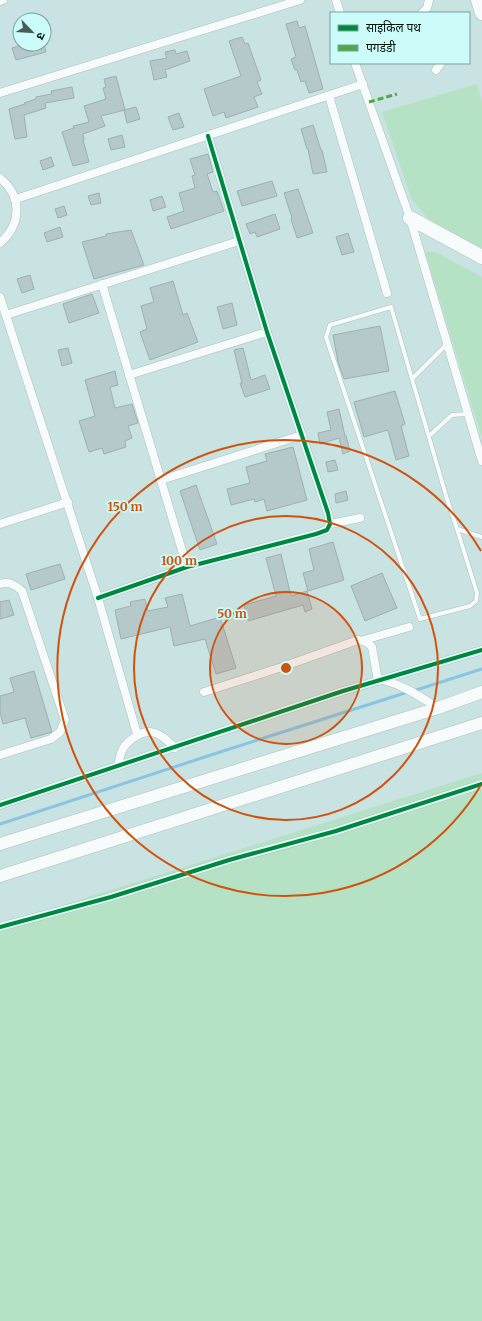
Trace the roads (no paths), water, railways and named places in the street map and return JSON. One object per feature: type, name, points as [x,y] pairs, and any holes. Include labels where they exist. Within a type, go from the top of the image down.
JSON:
[{"type":"highway","points":[[478,0],[482,13]]},
{"type":"highway","points":[[410,218],[482,256]]},
{"type":"main road","points":[[0,844],[438,708],[482,692]]},
{"type":"main road","points":[[0,876],[482,723]]},
{"type":"street","points":[[0,93],[300,0]]},
{"type":"street","points":[[336,0],[340,12]]},
{"type":"street","points":[[423,12],[427,8],[430,0]]},
{"type":"street","points":[[355,64],[410,218],[482,461]]},
{"type":"street","points":[[436,70],[440,64]]},
{"type":"street","points":[[16,199],[363,84]]},
{"type":"street","points":[[329,96],[387,292]]},
{"type":"street","points":[[98,598],[187,567],[316,534],[327,530],[330,524],[328,513],[267,332],[208,136]]},
{"type":"street","points":[[0,178],[10,187],[16,199],[17,212],[14,225],[7,236],[0,242]]},
{"type":"street","points":[[6,315],[239,241]]},
{"type":"street","points":[[102,284],[187,567]]},
{"type":"street","points":[[0,297],[68,502],[98,598],[137,734]]},
{"type":"street","points":[[129,375],[267,332]]},
{"type":"street","points":[[161,480],[302,435]]},
{"type":"street","points":[[0,524],[68,502]]},
{"type":"street","points":[[330,524],[360,518]]},
{"type":"street","points":[[0,584],[14,584],[22,591],[64,720],[60,732],[51,739],[0,755]]},
{"type":"street","points":[[204,692],[282,667],[358,640],[364,640],[408,627]]},
{"type":"street","points":[[364,640],[372,647],[380,681]]},
{"type":"street","points":[[0,805],[343,691],[482,650]]},
{"type":"street","points":[[380,681],[397,684],[407,688],[438,708]]},
{"type":"street","points":[[118,766],[125,744],[137,734],[150,731],[165,737],[175,748]]},
{"type":"street","points":[[0,927],[111,897],[229,860],[336,831],[482,784]]},
{"type":"lane","points":[[391,307],[412,379],[447,499],[477,593],[476,601],[470,606],[420,619],[326,337],[330,324],[391,307]]},
{"type":"lane","points":[[412,379],[447,343]]},
{"type":"lane","points":[[429,436],[452,415],[468,414]]},
{"type":"lane","points":[[457,529],[482,537]]},
{"type":"waterway","points":[[413,691],[482,669]]},
{"type":"waterway","points":[[0,824],[408,692]]}]
